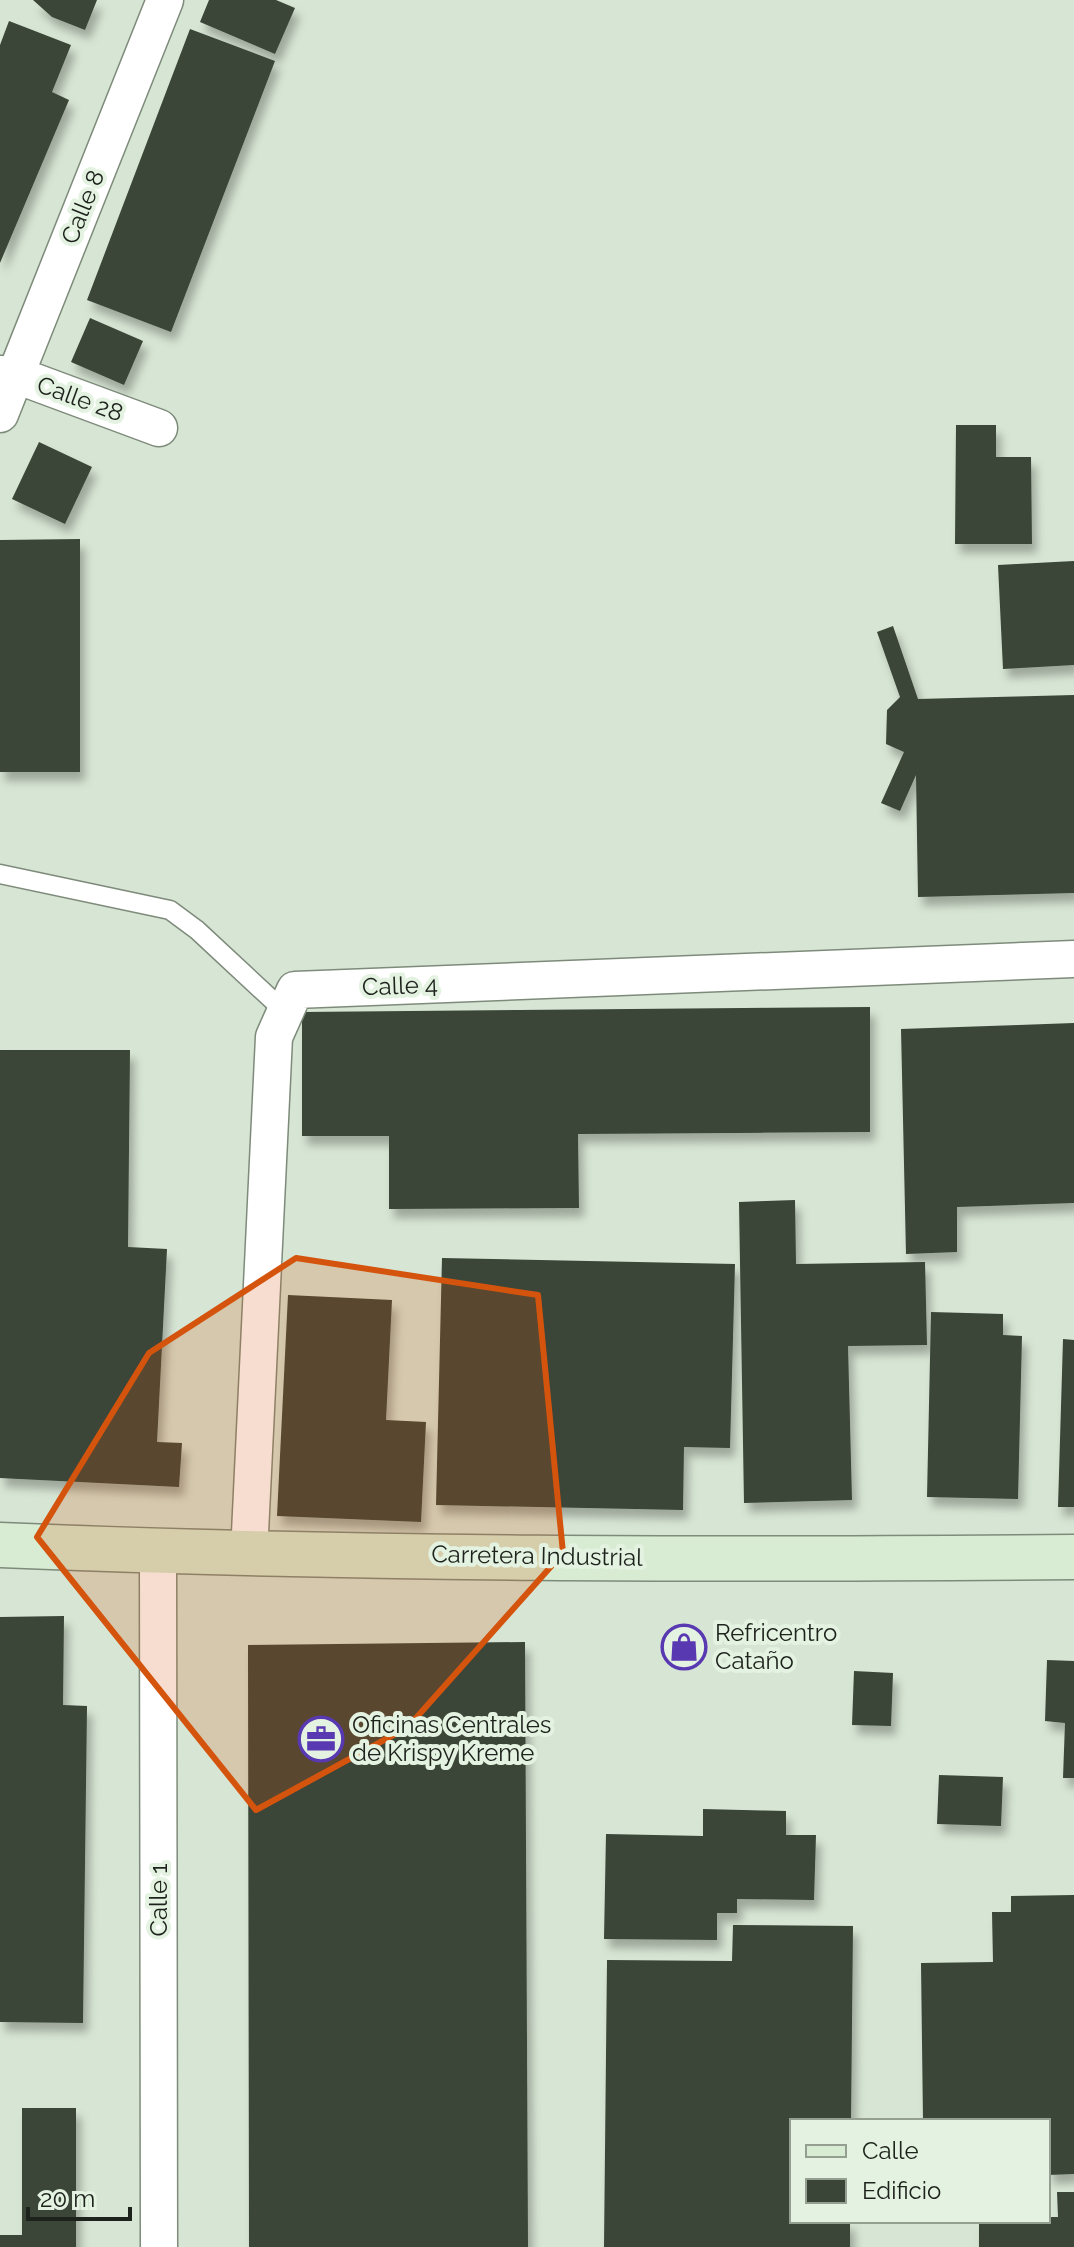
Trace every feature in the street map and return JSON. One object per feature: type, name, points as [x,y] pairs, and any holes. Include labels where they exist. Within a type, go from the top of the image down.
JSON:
[{"type":"street","name":"Calle 8","points":[[0,414],[8,374],[165,0]]},
{"type":"street","name":"Calle 28","points":[[8,374],[159,428]]},
{"type":"street","name":"Calle 4","points":[[283,1010],[295,990],[1074,959]]},
{"type":"street","points":[[249,1554],[274,1037],[283,1010]]},
{"type":"street","name":"Carretera Industrial","points":[[0,1545],[249,1554],[839,1559],[1074,1557]]},
{"type":"street","name":"Calle 1","points":[[158,1552],[159,2247]]},
{"type":"lane","points":[[0,874],[170,910],[197,930],[283,1010]]},
{"type":"highlighted area","points":[[296,1258],[538,1295],[563,1553],[408,1727],[256,1810],[37,1537],[149,1353]]},
{"type":"building","points":[[33,0],[97,0],[85,30],[52,17]]},
{"type":"building","points":[[209,0],[276,0],[295,8],[275,54],[200,22]]},
{"type":"building","points":[[9,21],[71,45],[52,92],[69,100],[0,263],[0,45]]},
{"type":"building","points":[[190,29],[275,61],[171,332],[87,300]]},
{"type":"building","points":[[90,318],[143,341],[124,385],[71,362]]},
{"type":"building","points":[[956,425],[996,425],[996,457],[1031,457],[1032,544],[955,544]]},
{"type":"building","points":[[39,442],[92,467],[65,524],[12,499]]},
{"type":"building","points":[[80,539],[80,772],[0,772],[0,540]]},
{"type":"building","points":[[1074,561],[1074,665],[1003,669],[998,565]]},
{"type":"building","points":[[893,626],[918,699],[1074,695],[1074,893],[918,897],[916,775],[900,811],[881,803],[904,752],[886,744],[887,710],[900,697],[877,632]]},
{"type":"building","points":[[870,1007],[870,1132],[578,1134],[579,1208],[389,1209],[389,1136],[302,1136],[302,1012]]},
{"type":"building","points":[[1074,1023],[1074,1203],[957,1207],[957,1252],[906,1254],[901,1029]]},
{"type":"building","points":[[0,1050],[130,1050],[128,1247],[167,1249],[157,1442],[182,1443],[179,1487],[0,1478]]},
{"type":"building","points":[[795,1200],[796,1264],[925,1262],[927,1345],[848,1346],[852,1500],[744,1503],[739,1202]]},
{"type":"building","points":[[442,1258],[735,1264],[730,1448],[684,1447],[683,1510],[436,1505]]},
{"type":"building","points":[[288,1295],[392,1300],[386,1420],[426,1422],[421,1522],[277,1516]]},
{"type":"building","points":[[931,1312],[1003,1314],[1003,1335],[1022,1336],[1018,1499],[927,1497]]},
{"type":"building","points":[[1063,1339],[1074,1340],[1074,1507],[1058,1507]]},
{"type":"building","points":[[64,1616],[63,1705],[87,1706],[83,2023],[0,2022],[0,1617]]},
{"type":"building","points":[[525,1642],[528,2247],[249,2247],[248,1645]]},
{"type":"building","points":[[1047,1660],[1074,1661],[1074,1778],[1063,1778],[1065,1723],[1045,1721]]},
{"type":"building","points":[[854,1671],[893,1673],[891,1726],[852,1725]]},
{"type":"building","points":[[939,1775],[1003,1777],[1001,1826],[937,1824]]},
{"type":"building","points":[[703,1809],[786,1811],[786,1835],[816,1835],[814,1900],[737,1899],[737,1913],[717,1913],[717,1940],[604,1939],[606,1834],[703,1836]]},
{"type":"building","points":[[1074,1895],[1074,2174],[1050,2175],[1050,2119],[923,2119],[921,1963],[993,1962],[992,1912],[1011,1912],[1011,1896]]},
{"type":"building","points":[[733,1925],[853,1926],[851,2119],[790,2119],[790,2223],[850,2223],[850,2247],[604,2247],[607,1960],[732,1961]]},
{"type":"building","points":[[22,2108],[76,2108],[76,2247],[0,2247],[0,2235],[22,2235]]},
{"type":"building","points":[[1057,2192],[1074,2192],[1074,2247],[979,2247],[979,2223],[1050,2223],[1050,2217],[1058,2217]]},
{"type":"place","name":"Refricentro Cataño","points":[[684,1647]]},
{"type":"place","name":"Oficinas Centrales de Krispy Kreme","points":[[321,1739]]}]
